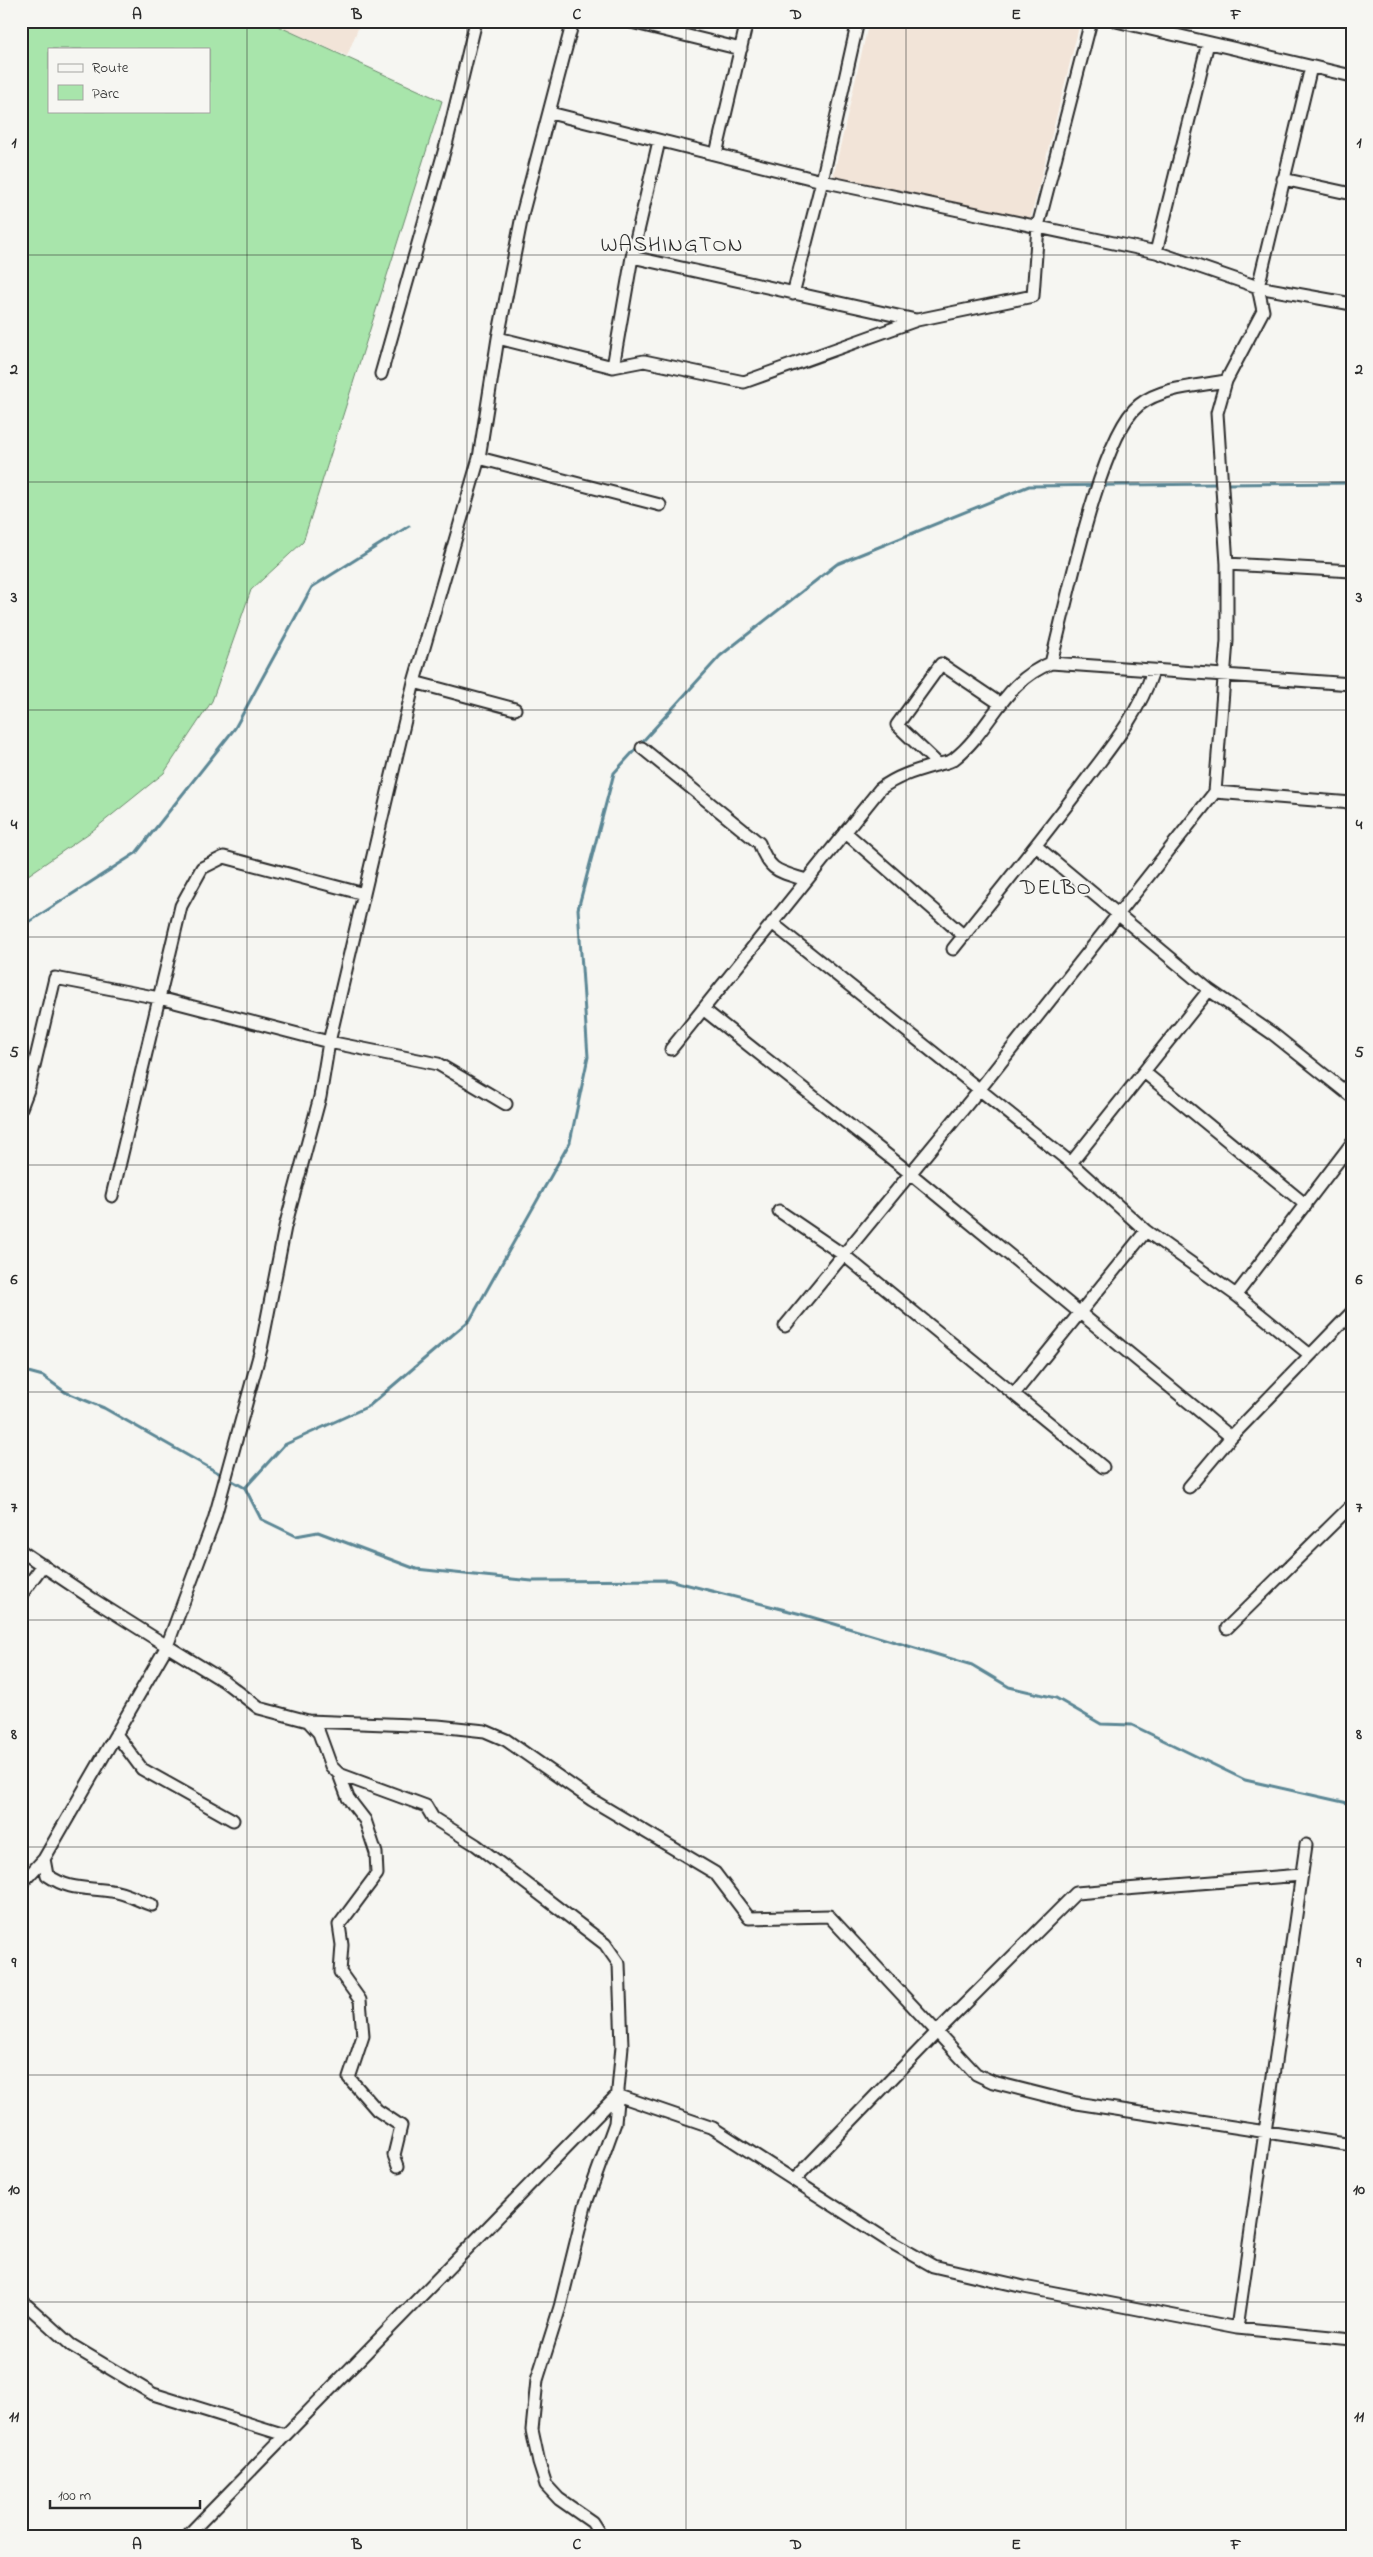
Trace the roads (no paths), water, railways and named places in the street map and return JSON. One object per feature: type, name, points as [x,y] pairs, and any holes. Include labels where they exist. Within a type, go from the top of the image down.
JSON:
[{"type":"street","points":[[381,374],[446,145],[476,21]]},
{"type":"street","points":[[21,1884],[44,1859],[167,1646],[214,1520],[261,1350],[285,1227],[320,1097],[329,1042],[414,682],[480,458],[498,338],[523,211],[573,21]]},
{"type":"street","points":[[627,21],[740,49]]},
{"type":"street","points":[[716,154],[747,21]]},
{"type":"street","points":[[793,294],[822,181],[858,21]]},
{"type":"street","points":[[498,338],[613,367],[644,361],[744,382],[917,320],[1034,296],[1038,226],[1090,21]]},
{"type":"street","points":[[1116,21],[1352,76]]},
{"type":"street","points":[[1156,252],[1208,43]]},
{"type":"street","points":[[785,1326],[845,1256],[979,1090],[1215,792],[1226,640],[1227,564],[1217,412],[1226,381],[1263,311],[1258,287],[1311,67]]},
{"type":"street","points":[[550,113],[822,181],[1156,252],[1258,287],[1352,304]]},
{"type":"street","points":[[613,367],[632,257],[659,141]]},
{"type":"street","points":[[1283,179],[1352,194]]},
{"type":"street","points":[[632,257],[917,320]]},
{"type":"street","points":[[1051,663],[1076,559],[1110,451],[1124,422],[1137,406],[1153,395],[1226,381]]},
{"type":"street","points":[[480,458],[660,505]]},
{"type":"street","points":[[1227,564],[1352,571]]},
{"type":"street","points":[[671,1049],[880,789],[896,777],[951,761],[966,749],[999,703],[1035,669],[1051,663],[1352,684]]},
{"type":"street","points":[[938,764],[897,725],[941,664],[999,703]]},
{"type":"street","points":[[953,949],[1036,846],[1129,722],[1147,690],[1153,671]]},
{"type":"street","points":[[414,682],[515,709]]},
{"type":"street","points":[[642,748],[759,843],[766,861],[776,870],[806,880]]},
{"type":"street","points":[[1215,792],[1352,803]]},
{"type":"street","points":[[845,832],[964,936]]},
{"type":"street","points":[[1036,846],[1209,990],[1273,1034],[1352,1097]]},
{"type":"street","points":[[112,1196],[181,906],[202,868],[224,857],[364,894]]},
{"type":"street","points":[[772,923],[1071,1164],[1146,1230],[1236,1295],[1309,1354]]},
{"type":"street","points":[[21,1108],[29,1087],[55,978],[159,998],[329,1042],[438,1064],[506,1104]]},
{"type":"street","points":[[1071,1164],[1209,990]]},
{"type":"street","points":[[703,1009],[911,1174],[1231,1437]]},
{"type":"street","points":[[1144,1072],[1306,1205]]},
{"type":"street","points":[[1236,1295],[1352,1143]]},
{"type":"street","points":[[779,1211],[845,1256],[1103,1467]]},
{"type":"street","points":[[1014,1394],[1146,1230]]},
{"type":"street","points":[[1189,1487],[1231,1437],[1309,1354],[1352,1312]]},
{"type":"street","points":[[1227,1628],[1352,1505]]},
{"type":"street","points":[[21,1551],[224,1681],[259,1708],[308,1721],[438,1726],[485,1731],[506,1740],[592,1800],[714,1873],[749,1918],[829,1916],[976,2074],[994,2082],[1076,2103],[1352,2145]]},
{"type":"street","points":[[21,1595],[43,1565]]},
{"type":"street","points":[[308,1721],[319,1733],[331,1766],[339,1774],[348,1798],[365,1820],[376,1853],[377,1874],[339,1925],[342,1945],[340,1972],[360,2000],[363,2036],[349,2078],[377,2110],[401,2126],[394,2155],[398,2166]]},
{"type":"street","points":[[116,1734],[142,1769],[233,1820]]},
{"type":"street","points":[[339,1774],[426,1806],[433,1818],[476,1845],[605,1944],[619,1964],[622,2046],[615,2123],[585,2206],[560,2307],[537,2380],[532,2430],[546,2485],[559,2500],[592,2522],[601,2536]]},
{"type":"street","points":[[1237,2328],[1306,1845]]},
{"type":"street","points":[[44,1859],[47,1875],[60,1884],[84,1890],[113,1891],[152,1905]]},
{"type":"street","points":[[794,2180],[937,2032],[1076,1894],[1301,1875]]},
{"type":"street","points":[[617,2095],[713,2128],[887,2240],[933,2266],[1024,2287],[1237,2328],[1352,2339]]},
{"type":"street","points":[[187,2536],[617,2095]]},
{"type":"street","points":[[21,2300],[71,2345],[153,2394],[285,2435]]},
{"type":"waterway","points":[[1225,484],[1352,483]]},
{"type":"waterway","points":[[245,1488],[284,1445],[369,1406],[470,1320],[570,1142],[588,1057],[578,909],[614,773],[720,656],[837,564],[1029,486],[1219,484]]},
{"type":"waterway","points":[[21,927],[136,853],[235,728],[312,587],[409,526]]},
{"type":"waterway","points":[[21,1370],[43,1376],[65,1392],[104,1408],[245,1488],[261,1519],[296,1536],[318,1532],[416,1569],[532,1581],[669,1580],[801,1614],[972,1665],[1009,1687],[1056,1698],[1101,1724],[1132,1725],[1245,1780],[1352,1804]]},
{"type":"district","name":"WASHINGTON","points":[[672,243]]},
{"type":"district","name":"DELBO","points":[[1056,886]]}]
